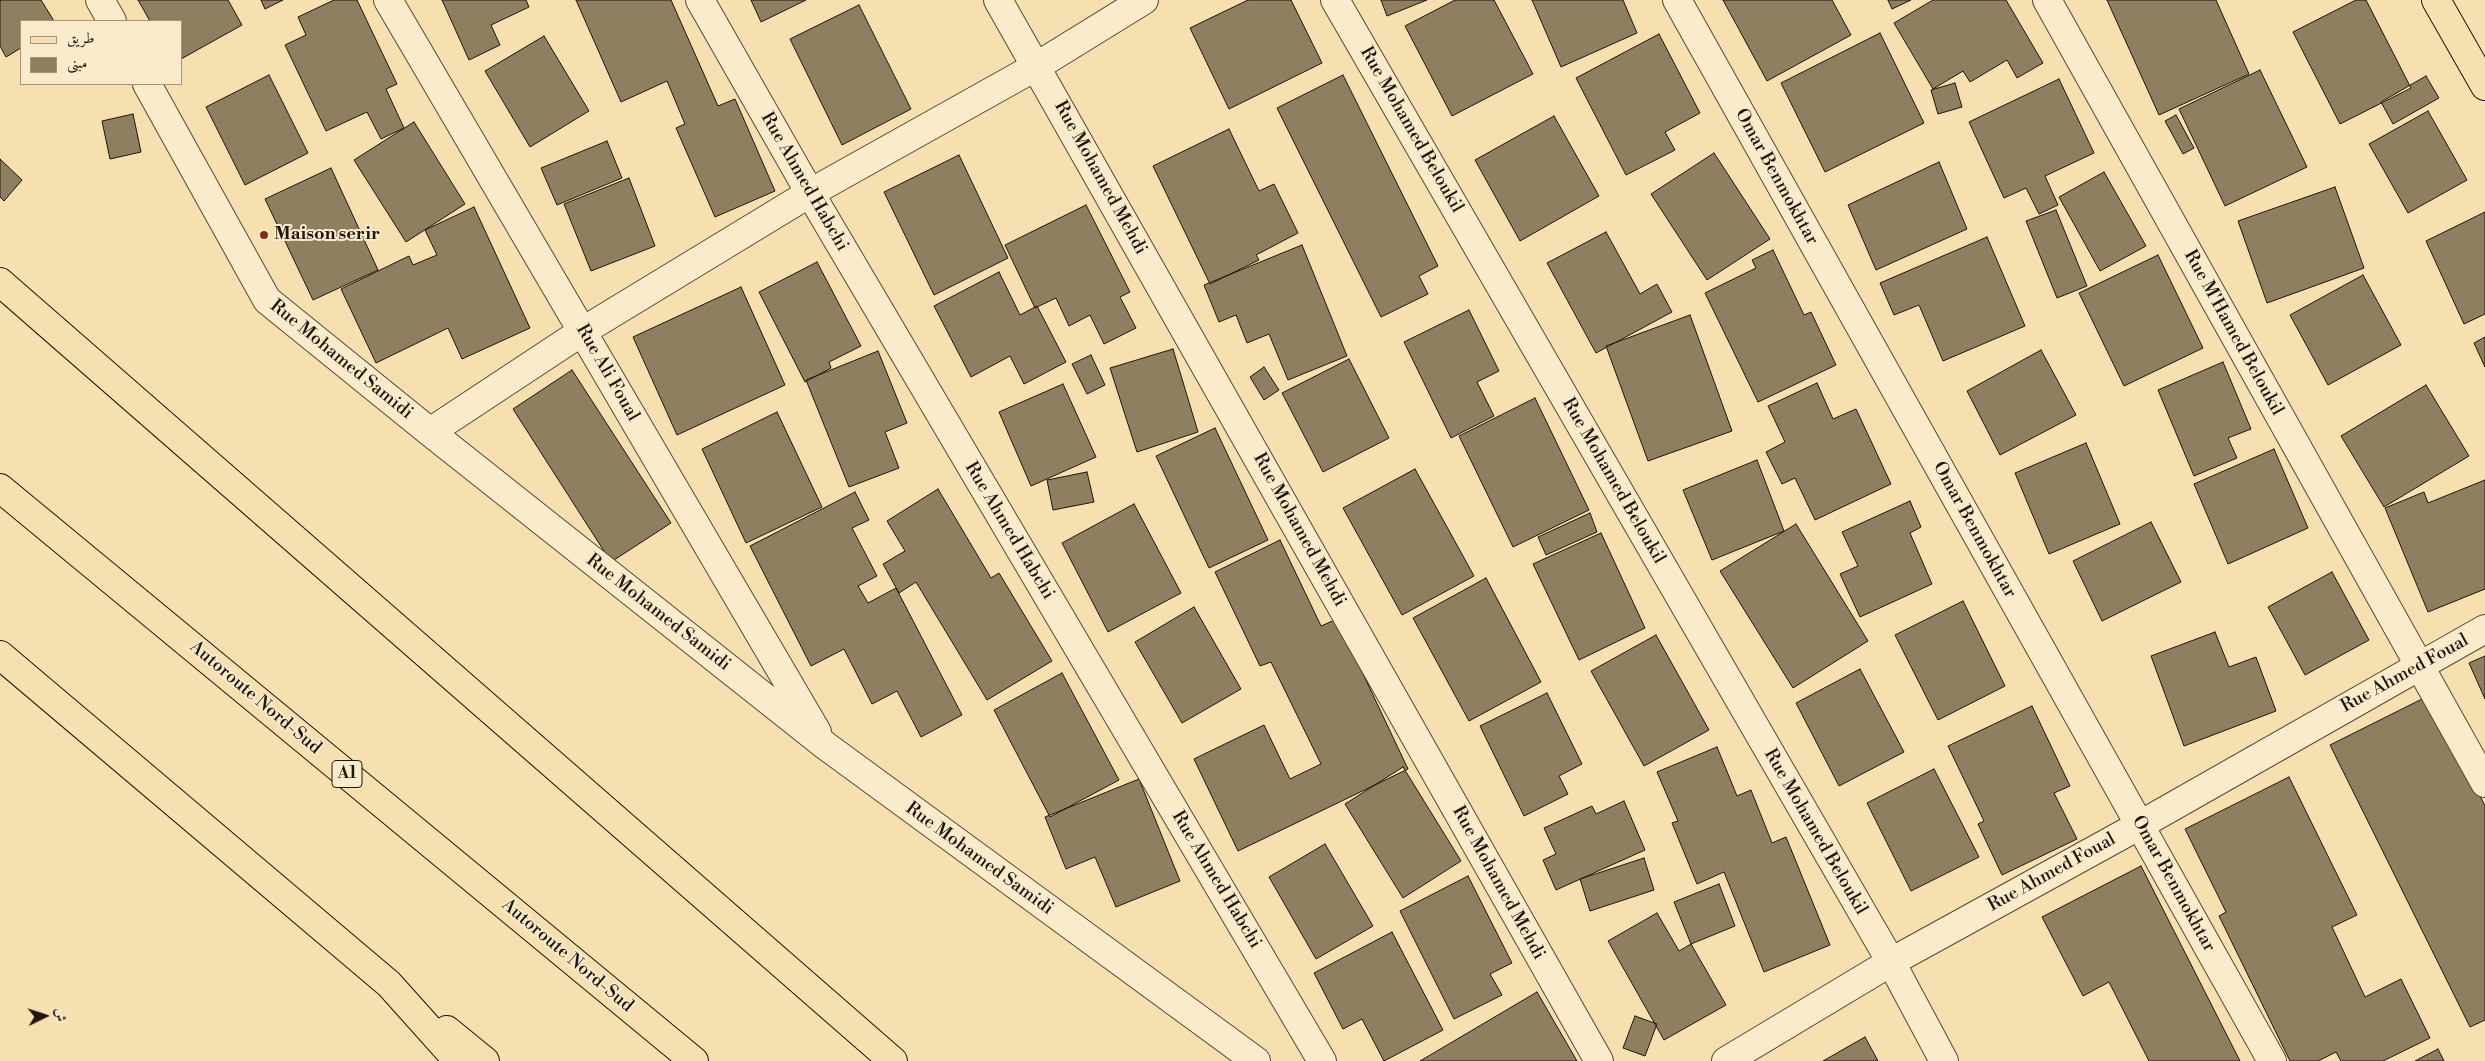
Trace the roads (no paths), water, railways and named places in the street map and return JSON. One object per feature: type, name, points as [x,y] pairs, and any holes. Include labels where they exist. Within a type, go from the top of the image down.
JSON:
[{"type":"main road","points":[[2436,0],[2485,86]]},
{"type":"main road","points":[[0,282],[893,1061]]},
{"type":"main road","name":"Autoroute Nord-Sud","points":[[0,488],[694,1061]]},
{"type":"main road","points":[[0,655],[389,984],[486,1061]]},
{"type":"main road","points":[[389,984],[458,1061]]},
{"type":"street","points":[[100,0],[111,20]]},
{"type":"street","name":"Rue Ali Foual","points":[[388,0],[826,746]]},
{"type":"street","name":"Rue Ahmed Habchi","points":[[700,0],[810,194],[1322,1061]]},
{"type":"street","name":"Rue Mohamed Mehdi","points":[[998,0],[1599,1061]]},
{"type":"street","points":[[430,432],[583,331],[810,194],[1037,66],[1144,0]]},
{"type":"street","name":"Rue Mohamed Beloukil","points":[[1335,0],[1891,962],[1944,1061]]},
{"type":"street","name":"Omar Benmokhtar","points":[[1677,0],[2272,1061]]},
{"type":"street","name":"Rue M'Hamed Beloukil","points":[[2047,0],[2485,783]]},
{"type":"street","name":"Rue Mohamed Samidi","points":[[148,85],[267,300],[430,432],[826,746],[1256,1061]]},
{"type":"street","name":"Rue Ahmed Foual","points":[[1726,1061],[1891,962],[2140,825],[2485,629]]},
{"type":"place","name":"Maison serir","points":[[264,235]]}]
